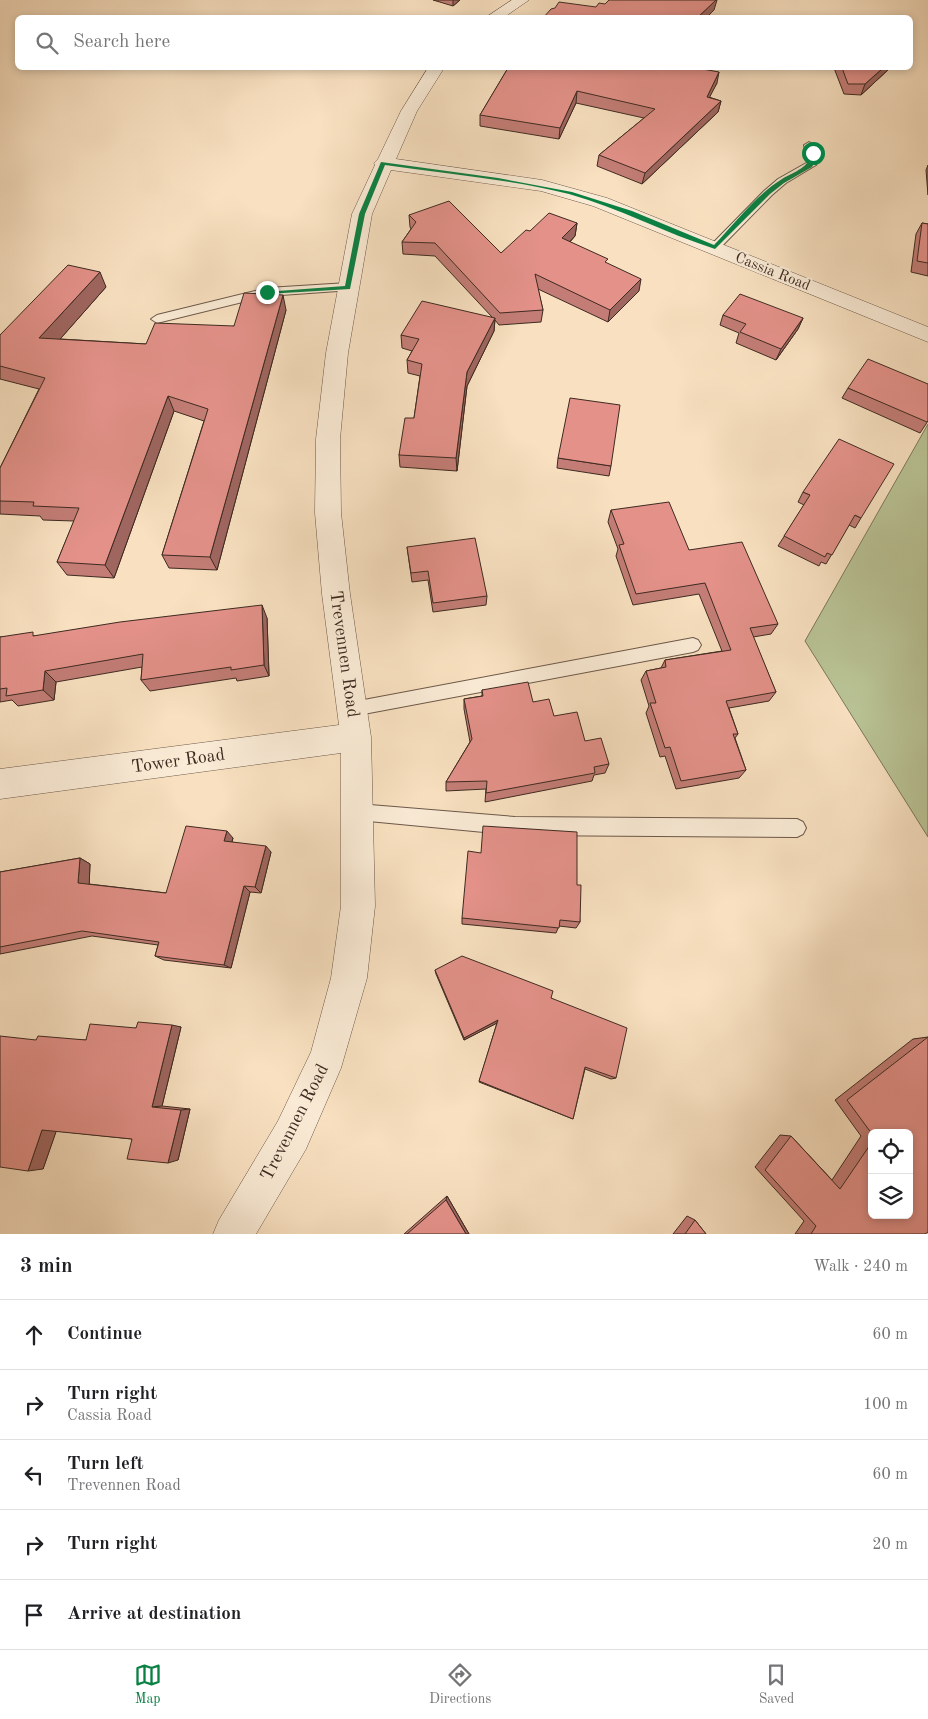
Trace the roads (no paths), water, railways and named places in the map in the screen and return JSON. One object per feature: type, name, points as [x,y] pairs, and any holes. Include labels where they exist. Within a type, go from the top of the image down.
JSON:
[{"type":"street","points":[[497,15],[522,0]]},
{"type":"street","name":"Trevennen Road","points":[[232,1234],[292,1134],[328,1056],[349,978],[358,906],[358,812],[354,723],[336,594],[328,504],[328,439],[337,353],[362,214],[383,163],[409,111],[435,70]]},
{"type":"street","name":"Cassia Road","points":[[383,163],[507,181],[570,193],[630,213],[928,335]]},
{"type":"street","name":"Tower Road","points":[[0,784],[354,723]]},
{"type":"lane","points":[[715,247],[768,193],[813,163],[814,158],[810,145]]},
{"type":"lane","points":[[157,319],[267,292],[348,287]]},
{"type":"lane","points":[[354,723],[693,644]]},
{"type":"lane","points":[[358,812],[515,826],[797,828]]}]
